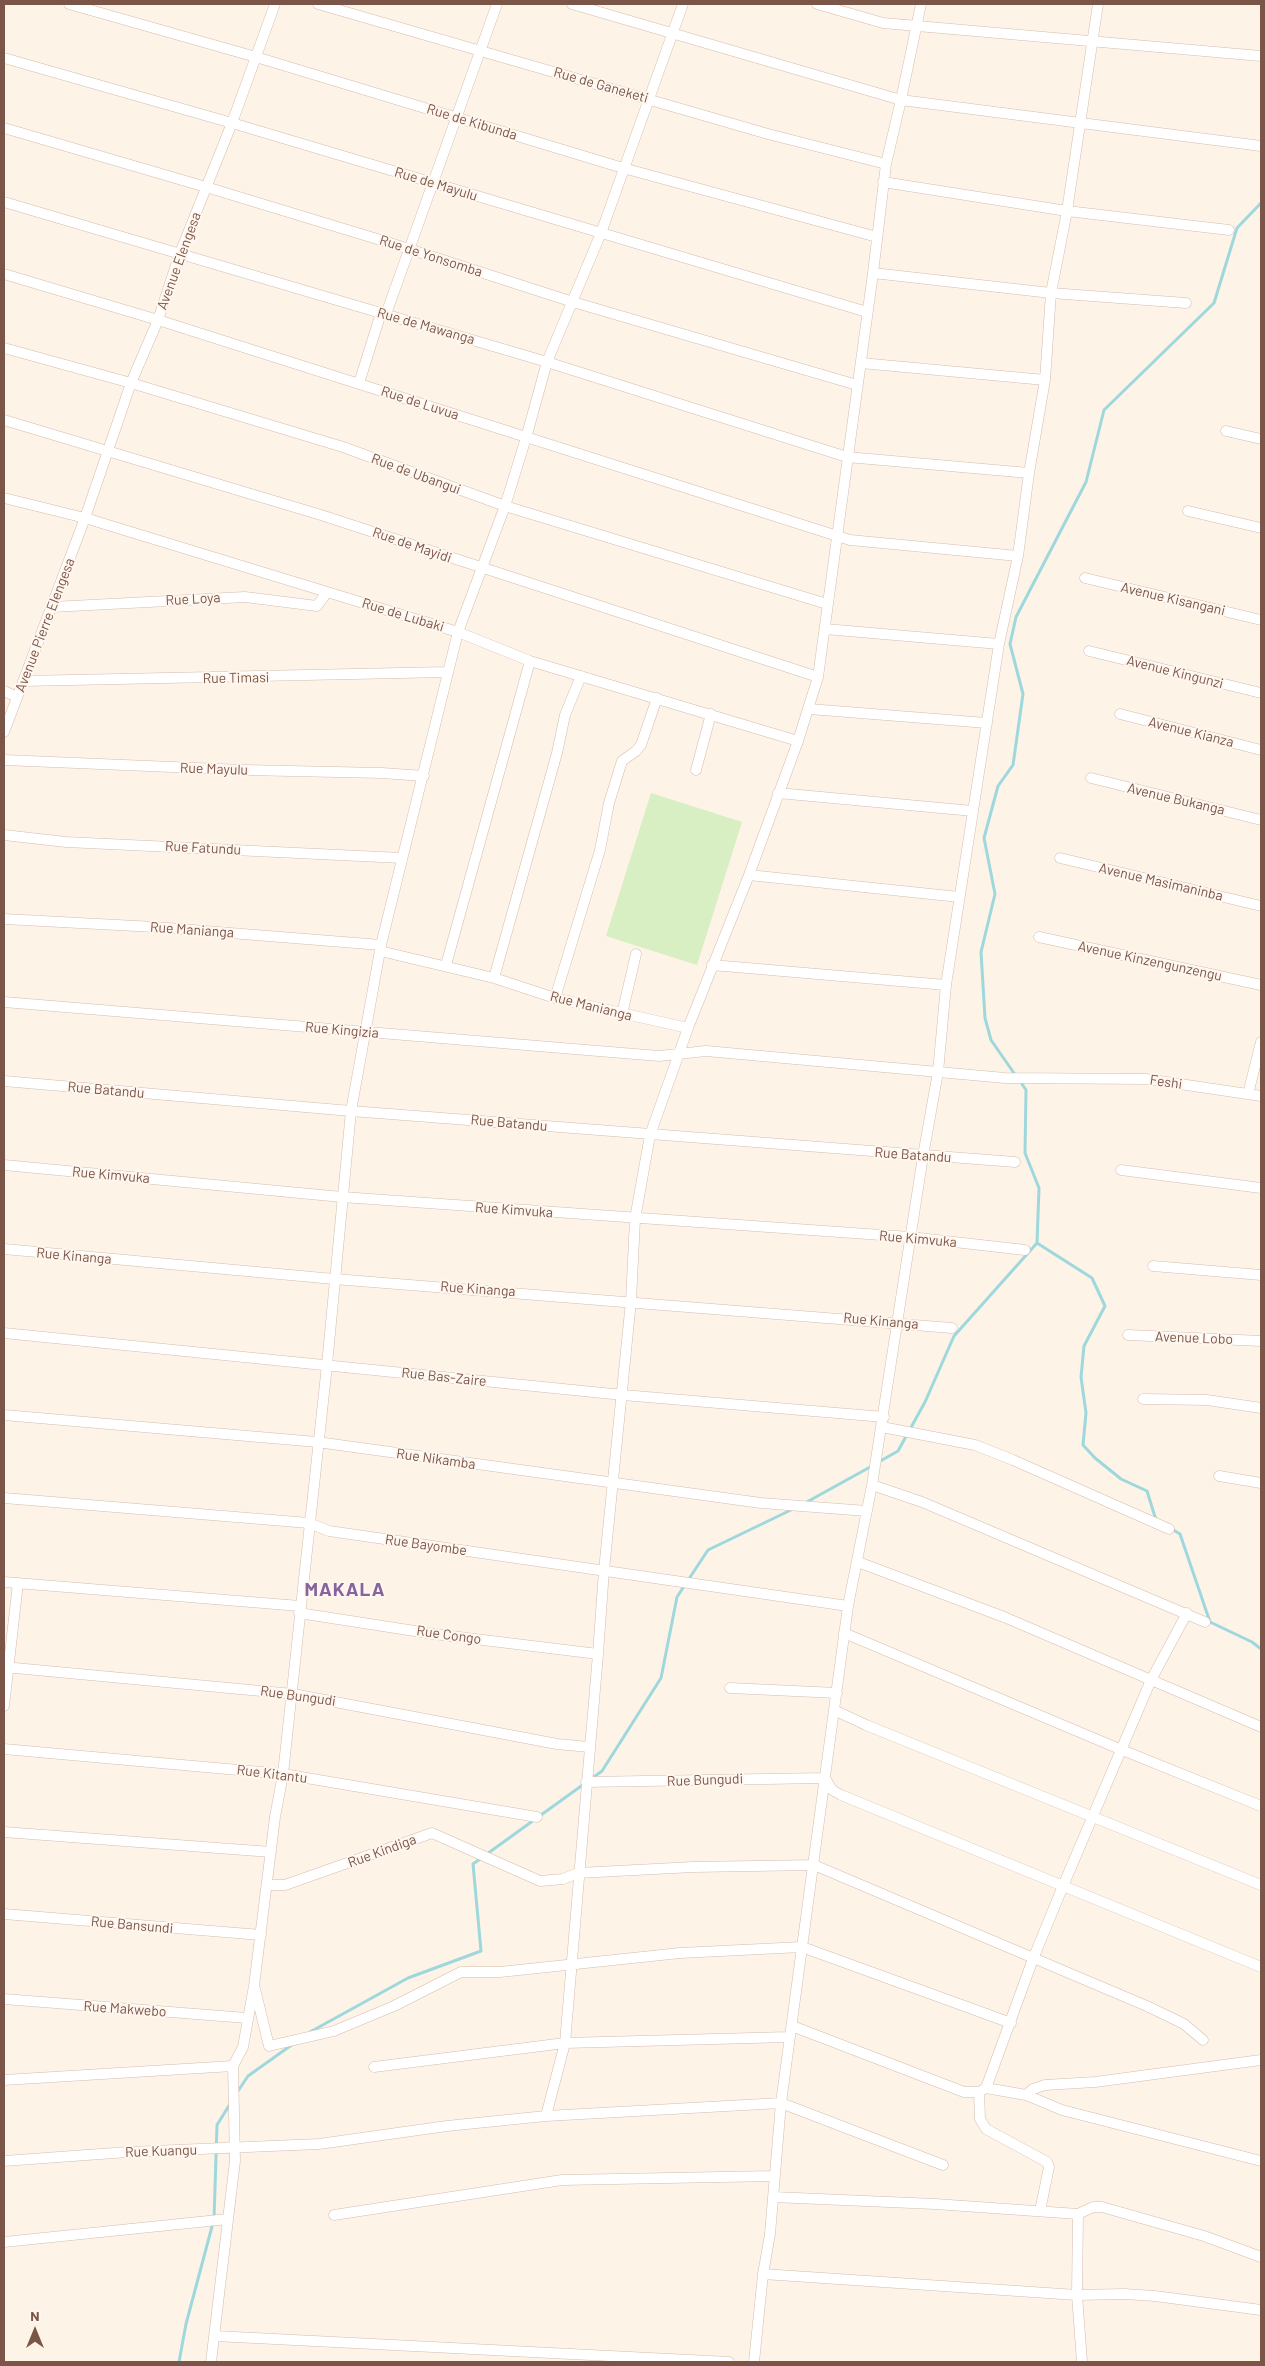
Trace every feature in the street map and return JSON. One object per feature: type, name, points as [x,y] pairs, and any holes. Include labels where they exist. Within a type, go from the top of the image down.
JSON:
[{"type":"street","name":"Rue de Kibunda","points":[[69,4],[256,57],[623,168],[877,237]]},
{"type":"street","name":"Avenue Elengesa","points":[[85,518],[130,383],[158,320],[180,253],[232,123],[275,4]]},
{"type":"street","name":"Rue de Ganeketi","points":[[318,4],[768,134],[886,164]]},
{"type":"street","points":[[359,383],[410,249],[497,4]]},
{"type":"street","points":[[572,4],[901,100],[1261,146]]},
{"type":"street","points":[[211,2362],[235,2148],[233,2066],[243,2047],[254,1986],[283,1774],[327,1365],[351,1111],[380,948],[458,632],[480,568],[505,506],[547,362],[601,233],[683,4]]},
{"type":"street","points":[[817,4],[883,23],[916,24],[1261,56]]},
{"type":"street","points":[[546,2116],[565,2043],[604,1570],[632,1301],[636,1219],[650,1135],[688,1028],[749,875],[810,709],[818,677],[873,274],[883,182],[920,4]]},
{"type":"street","points":[[754,2362],[763,2274],[770,2234],[772,2196],[789,2037],[814,1866],[844,1633],[883,1422],[910,1237],[938,1072],[946,985],[959,898],[1000,644],[1018,556],[1029,473],[1045,380],[1051,293],[1067,211],[1098,4]]},
{"type":"street","name":"Rue de Mayulu","points":[[4,58],[232,123],[867,312]]},
{"type":"street","name":"Rue de Yonsomba","points":[[4,128],[410,249],[573,302],[857,385]]},
{"type":"street","points":[[883,182],[1067,211],[1229,230]]},
{"type":"street","name":"Rue de Mawanga","points":[[4,202],[547,362],[847,457],[1029,473]]},
{"type":"street","name":"Rue de Luvua","points":[[4,274],[359,383],[836,536],[862,543],[1018,556]]},
{"type":"street","points":[[873,274],[1051,293],[1186,303]]},
{"type":"street","name":"Rue de Ubangui","points":[[4,348],[130,383],[343,447],[505,506],[828,604]]},
{"type":"street","points":[[861,363],[1045,380]]},
{"type":"street","name":"Rue de Mayidi","points":[[4,420],[321,515],[818,677]]},
{"type":"street","points":[[1226,431],[1261,439]]},
{"type":"street","name":"Rue de Lubaki","points":[[4,498],[85,518],[458,632],[530,661],[798,741]]},
{"type":"street","points":[[1188,512],[1261,528]]},
{"type":"street","name":"Avenue Pierre Elengesa","points":[[4,732],[85,518]]},
{"type":"street","name":"Avenue Kisangani","points":[[1085,578],[1261,620]]},
{"type":"street","name":"Rue Loya","points":[[52,607],[245,596],[317,606],[327,592]]},
{"type":"street","points":[[825,629],[1000,644]]},
{"type":"street","name":"Avenue Kingunzi","points":[[1089,651],[1261,693]]},
{"type":"street","points":[[446,966],[530,661]]},
{"type":"street","name":"Rue Timasi","points":[[24,681],[447,672]]},
{"type":"street","points":[[494,978],[557,753],[565,716],[580,676]]},
{"type":"street","points":[[4,690],[17,697]]},
{"type":"street","points":[[555,998],[600,850],[609,803],[622,761],[636,752],[641,744],[657,698]]},
{"type":"street","points":[[810,709],[987,723]]},
{"type":"street","points":[[696,770],[711,714]]},
{"type":"street","name":"Avenue Kianza","points":[[1120,714],[1261,750]]},
{"type":"street","name":"Rue Mayulu","points":[[4,760],[424,776]]},
{"type":"street","name":"Avenue Bukanga","points":[[1091,778],[1261,820]]},
{"type":"street","points":[[778,793],[973,811]]},
{"type":"street","name":"Rue Fatundu","points":[[4,835],[66,842],[402,858]]},
{"type":"street","name":"Avenue Masimaninba","points":[[1060,858],[1261,906]]},
{"type":"street","points":[[749,875],[959,898]]},
{"type":"street","name":"Rue Manianga","points":[[4,919],[155,927],[380,948],[494,978],[555,998],[688,1028]]},
{"type":"street","name":"Avenue Kinzengunzengu","points":[[1039,937],[1261,986]]},
{"type":"street","points":[[622,1014],[636,954]]},
{"type":"street","points":[[712,965],[946,985]]},
{"type":"street","name":"Rue Kingizia","points":[[4,1002],[659,1056],[706,1051],[938,1072]]},
{"type":"street","points":[[1248,1094],[1261,1042]]},
{"type":"street","name":"Feshi","points":[[938,1072],[1005,1078],[1146,1079],[1261,1096]]},
{"type":"street","name":"Rue Batandu","points":[[4,1081],[650,1135],[1015,1162]]},
{"type":"street","name":"Rue Kimvuka","points":[[4,1165],[342,1197],[910,1237],[1025,1250]]},
{"type":"street","points":[[1121,1170],[1261,1188]]},
{"type":"street","name":"Rue Kinanga","points":[[4,1249],[334,1279],[897,1322],[952,1328]]},
{"type":"street","points":[[1153,1266],[1261,1275]]},
{"type":"street","name":"Rue Bas-Zaire","points":[[4,1333],[883,1422],[975,1446],[1013,1460],[1169,1529]]},
{"type":"street","name":"Avenue Lobo","points":[[1128,1335],[1261,1341]]},
{"type":"street","points":[[1143,1399],[1207,1400],[1261,1408]]},
{"type":"street","name":"Rue Nikamba","points":[[4,1415],[318,1442],[760,1503],[867,1511]]},
{"type":"street","points":[[1219,1476],[1261,1483]]},
{"type":"street","points":[[872,1485],[922,1502],[1205,1622]]},
{"type":"street","name":"Rue Bayombe","points":[[4,1498],[309,1523],[329,1531],[848,1606]]},
{"type":"street","points":[[858,1562],[1004,1617],[1261,1727]]},
{"type":"street","name":"Rue Congo","points":[[4,1582],[300,1609],[434,1634],[598,1654]]},
{"type":"street","points":[[4,1706],[18,1583]]},
{"type":"street","points":[[1040,2212],[1049,2167],[1047,2162],[986,2129],[980,2119],[982,2090],[1011,2023],[1033,1959],[1062,1886],[1152,1680],[1187,1613]]},
{"type":"street","points":[[844,1633],[1122,1750],[1261,1806]]},
{"type":"street","name":"Rue Bungudi","points":[[7,1667],[293,1694],[547,1742],[589,1747]]},
{"type":"street","points":[[730,1688],[837,1694]]},
{"type":"street","points":[[834,1710],[875,1729],[1261,1885]]},
{"type":"street","name":"Rue Kitantu","points":[[4,1749],[283,1774],[537,1817]]},
{"type":"street","points":[[825,1778],[832,1790],[841,1796],[1261,1967]]},
{"type":"street","name":"Rue Bungudi","points":[[586,1782],[825,1778]]},
{"type":"street","points":[[4,1832],[271,1852]]},
{"type":"street","name":"Rue Kindiga","points":[[268,1885],[285,1885],[432,1833],[540,1881],[563,1879],[578,1873],[693,1867],[814,1866]]},
{"type":"street","points":[[814,1866],[1149,2007],[1184,2024],[1203,2040]]},
{"type":"street","name":"Rue Bansundi","points":[[4,1914],[261,1935]]},
{"type":"street","points":[[254,1986],[269,2046],[334,2031],[394,2006],[461,1972],[500,1972],[680,1953],[802,1947],[1011,2023]]},
{"type":"street","name":"Rue Makwebo","points":[[4,2000],[247,2018]]},
{"type":"street","points":[[792,2026],[964,2092],[982,2090],[1026,2095],[1062,2110],[1261,2161]]},
{"type":"street","points":[[374,2068],[565,2043],[789,2037]]},
{"type":"street","points":[[1026,2095],[1033,2089],[1045,2085],[1095,2082],[1261,2060]]},
{"type":"street","points":[[4,2080],[233,2066]]},
{"type":"street","points":[[781,2103],[943,2165]]},
{"type":"street","name":"Rue Kuangu","points":[[4,2161],[128,2152],[319,2144],[447,2126],[546,2116],[781,2103]]},
{"type":"street","points":[[334,2215],[562,2180],[774,2176]]},
{"type":"street","points":[[772,2196],[934,2204],[1078,2214],[1093,2207],[1102,2207],[1204,2236],[1261,2257]]},
{"type":"street","points":[[1078,2214],[1077,2295],[1082,2362]]},
{"type":"street","points":[[4,2242],[228,2219]]},
{"type":"street","points":[[763,2274],[1077,2295],[1147,2295],[1261,2310]]},
{"type":"street","points":[[215,2336],[729,2362]]},
{"type":"green space","points":[[651,793],[742,822],[697,965],[606,936]]},
{"type":"waterway","points":[[1016,1076],[991,1040],[985,1018],[981,952],[995,894],[984,838],[998,786],[1013,765],[1023,694],[1010,644],[1016,617],[1086,482],[1104,410],[1214,303],[1237,228],[1261,203]]},
{"type":"waterway","points":[[877,1463],[898,1451],[925,1402],[954,1336],[1037,1243],[1039,1188],[1025,1153],[1026,1090],[1020,1081]]},
{"type":"waterway","points":[[1037,1243],[1092,1278],[1105,1306],[1084,1346],[1081,1377],[1086,1413],[1083,1445],[1095,1458],[1121,1479],[1147,1491],[1156,1520]]},
{"type":"waterway","points":[[805,1503],[872,1466]]},
{"type":"waterway","points":[[591,1779],[602,1771],[661,1678],[677,1597],[708,1550],[793,1509]]},
{"type":"waterway","points":[[1170,1528],[1180,1534],[1210,1622],[1252,1642],[1261,1649]]},
{"type":"waterway","points":[[310,2032],[408,1978],[481,1951],[473,1864],[584,1784]]},
{"type":"waterway","points":[[236,2094],[248,2076],[293,2044]]},
{"type":"waterway","points":[[179,2362],[186,2324],[214,2219],[217,2125],[230,2104]]},
{"type":"district","name":"MAKALA","points":[[345,1590]]}]
